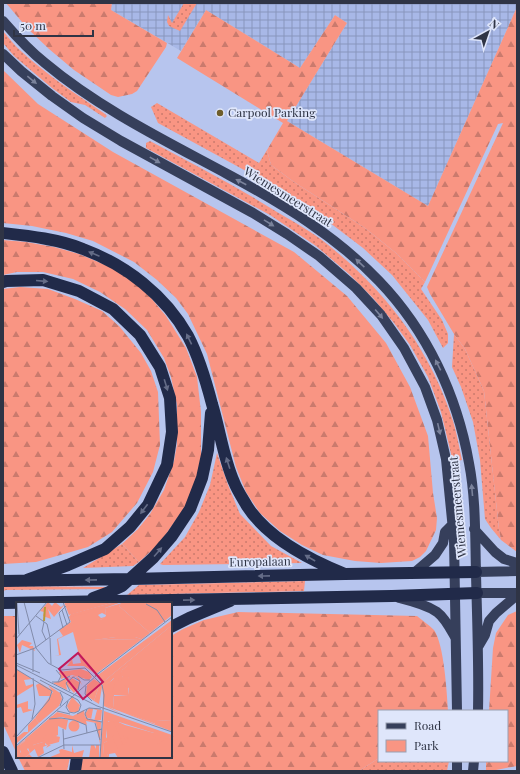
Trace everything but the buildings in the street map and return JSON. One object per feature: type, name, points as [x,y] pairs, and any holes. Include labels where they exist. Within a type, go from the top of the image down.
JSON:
[{"type":"highway","points":[[3,233],[38,238],[82,248],[121,266],[135,276],[166,304],[179,320],[196,353],[212,403],[220,437],[234,483],[248,507],[262,524],[282,541],[326,566],[346,574]]},
{"type":"highway","points":[[3,282],[43,280],[79,290],[113,309],[140,335],[160,366],[170,398],[172,432],[167,465],[148,505],[130,527],[105,549],[68,565],[27,580]]},
{"type":"highway","points":[[80,602],[115,590],[122,586],[153,558],[172,536],[190,509],[202,478],[207,457],[212,403]]},
{"type":"highway","name":"Europalaan","points":[[3,581],[476,572]]},
{"type":"highway","points":[[80,602],[477,593]]},
{"type":"highway","points":[[172,627],[236,599]]},
{"type":"highway","points":[[3,603],[16,603]]},
{"type":"highway","points":[[3,752],[12,771]]},
{"type":"highway","points":[[74,771],[77,758]]},
{"type":"main road","name":"Wiemesmeerstraat","points":[[3,21],[44,63],[82,91],[132,122],[253,188],[324,233],[379,281],[424,338],[453,400],[463,432],[470,465],[477,593],[478,710]]},
{"type":"main road","name":"Wiemesmeerstraat","points":[[3,54],[52,96],[83,118],[121,141],[253,213],[287,234],[318,256],[356,288],[381,315],[404,348],[425,387],[437,420],[446,458],[454,540],[457,710]]},
{"type":"main road","points":[[414,573],[435,555],[443,543],[445,532],[452,525]]},
{"type":"main road","points":[[474,529],[495,552],[504,559],[517,563]]},
{"type":"main road","name":"Europalaan","points":[[476,572],[517,571]]},
{"type":"main road","points":[[477,593],[517,594]]},
{"type":"main road","points":[[478,647],[485,635],[489,621],[517,594]]},
{"type":"main road","points":[[392,596],[422,604],[438,612],[448,624],[456,639]]},
{"type":"shaded area","points":[[112,3],[517,3],[517,7],[428,206],[287,121],[347,23],[335,15],[300,68],[206,10],[181,51],[111,10]]},
{"type":"green space","points":[[6,3],[112,3],[111,10],[167,43],[166,47],[137,91],[132,94],[118,97],[111,95],[74,70],[27,28]]},
{"type":"green space","points":[[184,3],[197,3],[180,31],[169,26],[167,22],[168,15],[172,23]]},
{"type":"green space","points":[[517,7],[517,552],[501,540],[484,391],[465,349],[454,334],[427,287],[503,123],[498,124],[425,282],[396,253],[365,228],[294,182],[271,165],[267,150],[283,123],[177,58],[206,10],[300,68],[335,15],[347,23],[287,121],[428,206]]},
{"type":"green space","points":[[3,31],[19,50],[41,69],[107,116],[105,118],[85,105],[71,102],[52,88],[14,56],[3,43]]},
{"type":"green space","points":[[3,70],[38,104],[113,152],[294,252],[347,296],[386,343],[410,387],[428,436],[433,493],[437,518],[436,530],[426,551],[420,557],[412,561],[381,563],[355,561],[323,555],[302,545],[280,531],[260,513],[246,492],[236,467],[207,354],[188,314],[176,298],[157,280],[134,262],[93,241],[66,233],[32,226],[3,223]]},
{"type":"green space","points":[[157,103],[259,163],[267,150],[271,165],[294,182],[365,228],[396,253],[425,282],[421,289],[442,320],[448,334],[448,343],[443,348],[428,320],[392,275],[363,248],[313,210],[268,183],[158,123],[151,107]]},
{"type":"green space","points":[[150,141],[262,202],[309,231],[327,244],[368,281],[404,323],[432,370],[453,421],[462,460],[453,462],[441,412],[428,377],[410,345],[373,298],[349,274],[316,246],[270,215],[146,148],[146,143]]},
{"type":"green space","points":[[3,240],[54,247],[79,254],[110,267],[134,282],[151,298],[166,316],[186,348],[197,377],[201,412],[201,457],[196,481],[185,507],[159,544],[139,562],[122,544],[138,529],[150,514],[164,490],[174,461],[177,444],[177,405],[171,377],[164,358],[147,330],[125,309],[100,292],[73,279],[43,272],[17,272],[3,275]]},
{"type":"green space","points":[[20,287],[48,289],[75,299],[102,311],[119,326],[141,353],[151,371],[158,392],[160,445],[153,472],[137,503],[112,532],[88,547],[36,562],[3,564],[3,289]]},
{"type":"green space","points":[[454,334],[465,349],[484,391],[501,540],[485,519],[480,460],[473,422],[461,387],[452,367]]},
{"type":"green space","points":[[217,453],[240,514],[271,546],[302,563],[160,564],[185,537],[199,512],[210,485]]},
{"type":"green space","points":[[122,544],[139,562],[133,566],[83,568]]},
{"type":"green space","points":[[305,581],[304,591],[127,595],[139,585]]},
{"type":"green space","points":[[3,586],[105,587],[104,589],[3,591]]},
{"type":"green space","points":[[517,611],[517,766],[495,771],[486,771],[486,762],[508,762],[508,710],[489,710],[493,648],[496,633],[508,615]]},
{"type":"green space","points":[[238,612],[417,616],[434,630],[440,646],[443,657],[448,710],[378,710],[378,759],[359,771],[80,771],[83,758],[172,758],[172,635],[204,620]]},
{"type":"green space","points":[[3,616],[16,616],[16,752],[3,724]]},
{"type":"green space","points":[[18,758],[70,758],[67,771],[25,771]]},
{"type":"green space","points":[[378,759],[378,762],[449,762],[447,771],[359,771]]},
{"type":"place","name":"Carpool Parking","points":[[220,113]]}]
